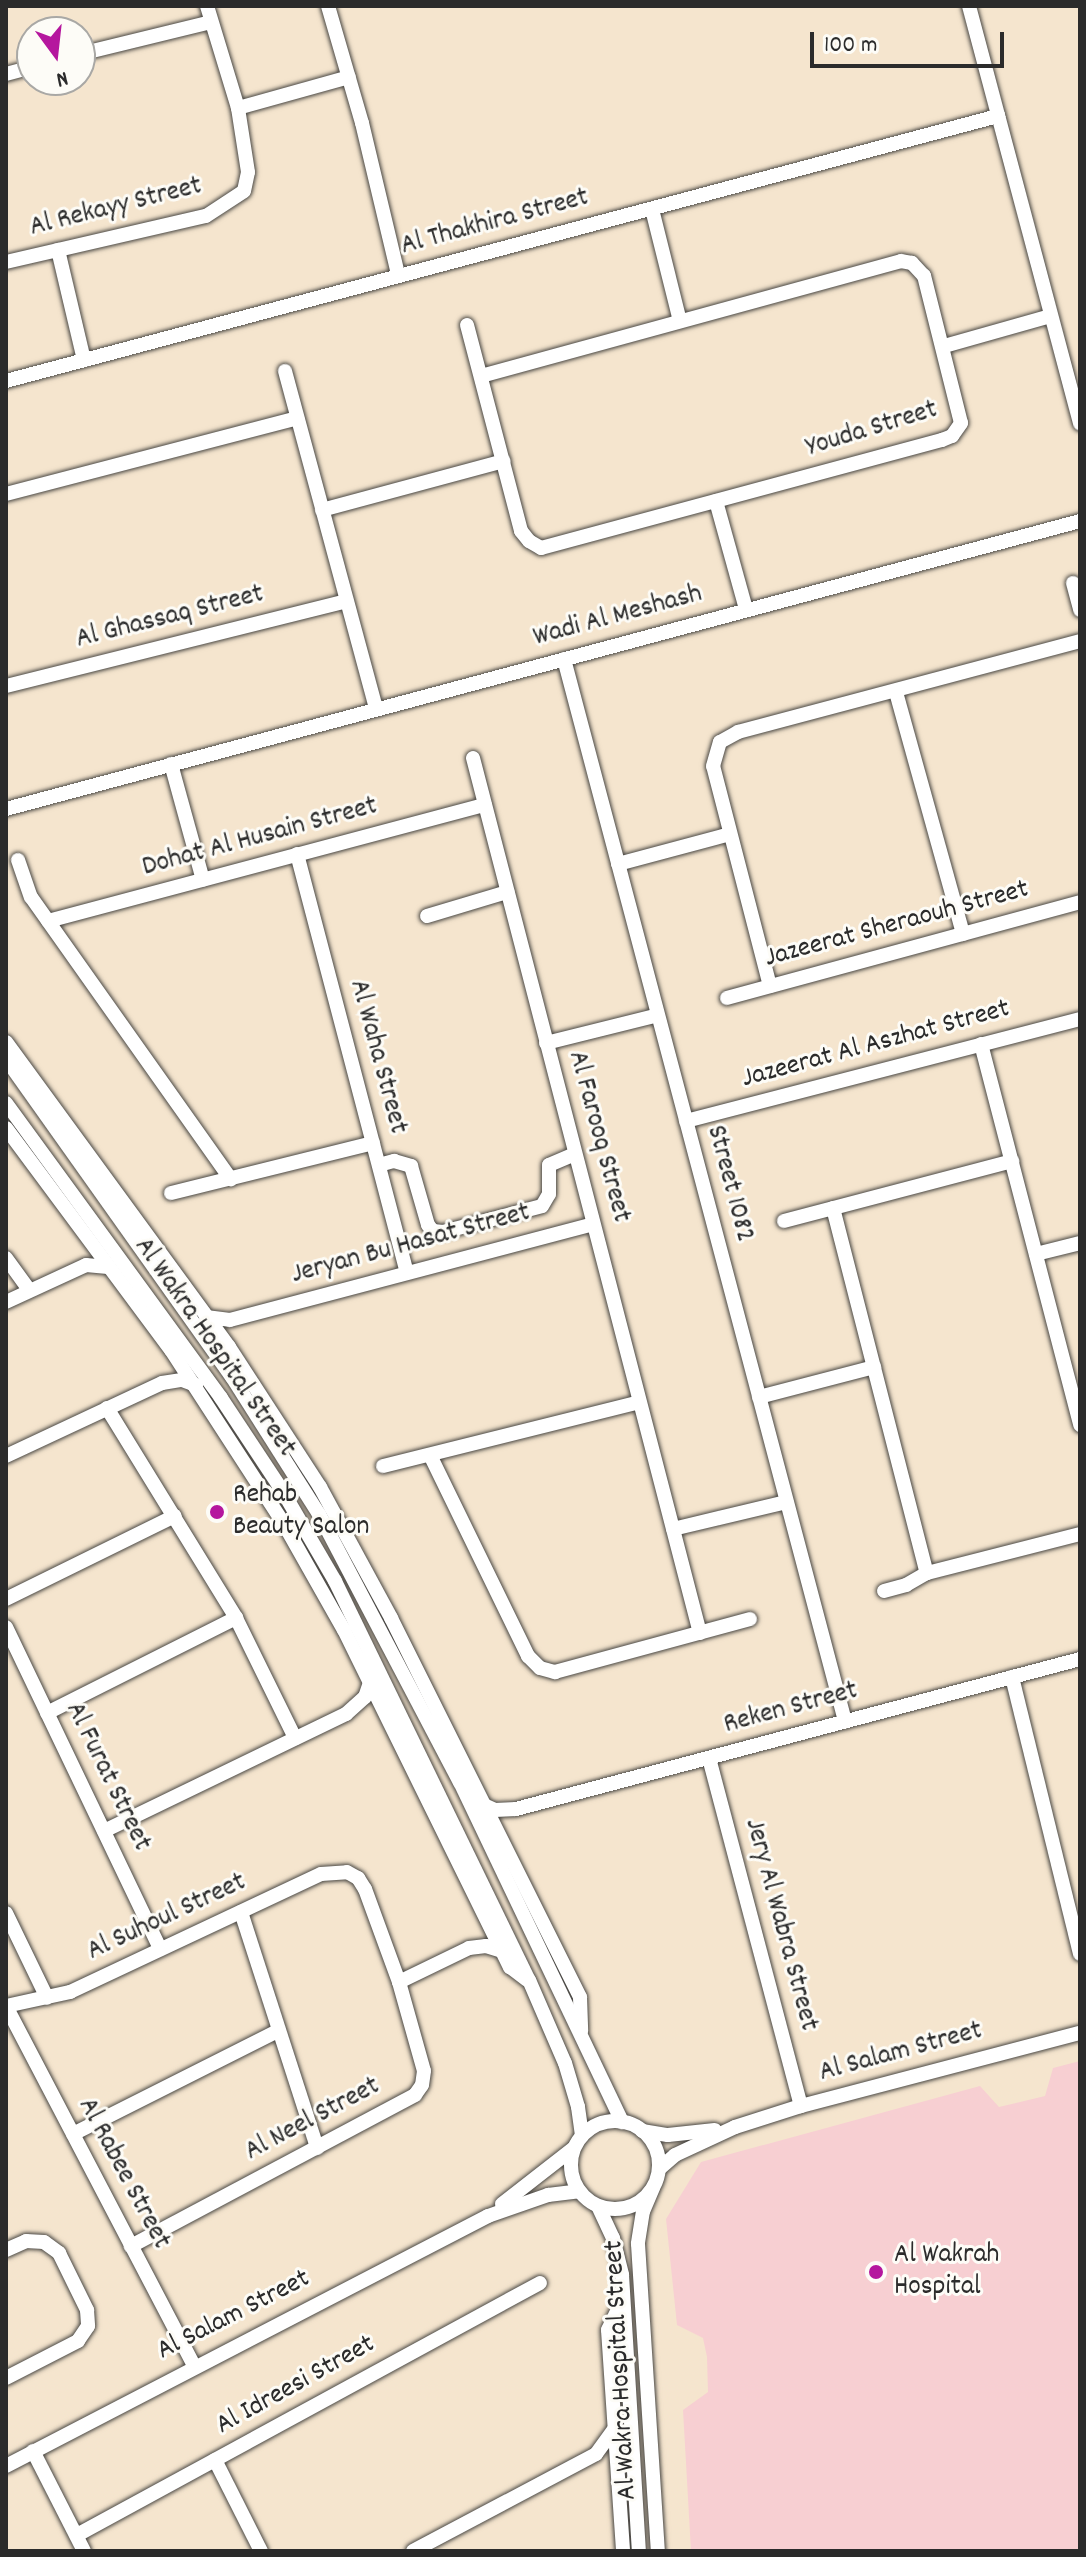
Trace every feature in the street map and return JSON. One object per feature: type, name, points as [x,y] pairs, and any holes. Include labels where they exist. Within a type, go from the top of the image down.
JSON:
[{"type":"street","name":"Al Rekayy Street","points":[[6,262],[206,216],[244,191],[248,172],[238,108],[207,6]]},
{"type":"street","points":[[328,6],[398,274]]},
{"type":"street","points":[[969,6],[1080,424]]},
{"type":"street","points":[[96,50],[211,22]]},
{"type":"street","points":[[238,108],[349,77]]},
{"type":"street","name":"Al Thakhira Street","points":[[6,381],[998,116]]},
{"type":"street","points":[[652,209],[680,321]]},
{"type":"street","points":[[58,250],[84,360]]},
{"type":"street","name":"Youda Street","points":[[467,325],[521,531],[529,541],[541,548],[952,436],[961,423],[924,276],[912,263],[901,261],[481,376]]},
{"type":"street","points":[[944,346],[1051,316]]},
{"type":"street","points":[[285,371],[376,709]]},
{"type":"street","points":[[6,494],[297,418]]},
{"type":"street","points":[[322,510],[504,461]]},
{"type":"street","points":[[716,501],[746,609]]},
{"type":"street","name":"Wadi Al Meshash","points":[[6,809],[1080,521]]},
{"type":"street","points":[[1073,583],[1080,610]]},
{"type":"street","name":"Al Ghassaq Street","points":[[6,686],[347,601]]},
{"type":"street","points":[[770,986],[713,766],[714,751],[723,739],[1080,641]]},
{"type":"street","name":"Street 1082","points":[[564,659],[845,1721]]},
{"type":"street","points":[[896,692],[963,934]]},
{"type":"street","name":"Al Farooq Street","points":[[473,758],[700,1633]]},
{"type":"street","points":[[171,764],[203,880]]},
{"type":"street","name":"Dohat Al Husain Street","points":[[48,921],[485,805]]},
{"type":"street","points":[[618,864],[730,834]]},
{"type":"street","name":"Al Waha Street","points":[[297,854],[407,1273]]},
{"type":"street","points":[[18,860],[31,897],[231,1179]]},
{"type":"street","points":[[427,916],[507,892]]},
{"type":"street","name":"Jazeerat Sheraouh Street","points":[[727,998],[1080,902]]},
{"type":"street","points":[[546,1043],[658,1015]]},
{"type":"street","name":"Jazeerat Al Aszhat Street","points":[[686,1121],[1080,1019]]},
{"type":"street","name":"Al Wakra Hospital Street","points":[[6,1042],[229,1347],[353,1544],[580,1997],[581,2036]]},
{"type":"street","points":[[981,1044],[1080,1425]]},
{"type":"street","name":"Al Wakra Hospital Street","points":[[6,1059],[232,1377],[326,1528],[460,1782],[622,2122]]},
{"type":"street","name":"Al Wakra Hospital Street","points":[[6,1103],[221,1398],[290,1503],[335,1581],[529,1980],[565,2063],[578,2107],[578,2142]]},
{"type":"street","name":"Al Wakra Hospital Street","points":[[6,1128],[171,1350],[284,1524],[370,1685],[510,1967],[529,1980]]},
{"type":"street","points":[[171,1193],[373,1143]]},
{"type":"street","points":[[379,1165],[394,1161],[411,1166],[428,1225],[433,1231],[443,1232],[542,1206],[549,1194],[546,1173],[549,1165],[575,1154]]},
{"type":"street","points":[[784,1221],[1012,1161]]},
{"type":"street","points":[[833,1208],[927,1573]]},
{"type":"street","name":"Jeryan Bu Hasat Street","points":[[206,1317],[218,1320],[241,1316],[593,1224]]},
{"type":"street","points":[[75,1268],[82,1259],[85,1236]]},
{"type":"street","points":[[1036,1254],[1080,1243]]},
{"type":"street","points":[[6,1258],[29,1290]]},
{"type":"street","points":[[6,1302],[75,1268],[97,1264],[108,1267]]},
{"type":"street","points":[[232,1377],[228,1335],[232,1324],[241,1316]]},
{"type":"street","points":[[162,1383],[170,1364],[171,1350]]},
{"type":"street","points":[[759,1397],[874,1367]]},
{"type":"street","points":[[6,1456],[172,1380],[194,1383],[221,1398]]},
{"type":"street","points":[[383,1466],[639,1402]]},
{"type":"street","points":[[107,1408],[236,1618],[295,1738]]},
{"type":"street","points":[[430,1455],[528,1656],[540,1668],[555,1672],[750,1619]]},
{"type":"street","points":[[673,1529],[786,1502]]},
{"type":"street","points":[[6,1599],[175,1516]]},
{"type":"street","points":[[884,1591],[906,1585],[927,1573],[1080,1534]]},
{"type":"street","points":[[47,1713],[236,1618]]},
{"type":"street","name":"Al Furat Street","points":[[6,1627],[160,1949]]},
{"type":"street","name":"Reken Street","points":[[485,1807],[500,1811],[516,1809],[1080,1659]]},
{"type":"street","points":[[104,1831],[346,1714],[357,1707],[370,1685],[373,1660]]},
{"type":"street","points":[[1012,1677],[1080,1954]]},
{"type":"street","points":[[346,1714],[384,1713]]},
{"type":"street","name":"Jery Al Wabra Street","points":[[709,1758],[801,2106]]},
{"type":"street","name":"Al Wakra Hospital Street","points":[[460,1782],[485,1807]]},
{"type":"street","points":[[500,1836],[505,1820],[516,1809]]},
{"type":"street","name":"Al Suhoul Street","points":[[6,2006],[70,1992],[321,1874],[347,1872]]},
{"type":"street","name":"Al Neel Street","points":[[131,2246],[415,2095],[422,2085],[424,2071],[399,1982],[365,1889],[347,1872]]},
{"type":"street","points":[[241,1912],[317,2148]]},
{"type":"street","points":[[6,1913],[47,1998]]},
{"type":"street","points":[[469,1948],[480,1935],[485,1918]]},
{"type":"street","points":[[399,1982],[469,1948],[486,1946],[502,1951]]},
{"type":"street","name":"Al Rabee Street","points":[[6,2006],[194,2366]]},
{"type":"street","points":[[73,2134],[278,2031]]},
{"type":"street","name":"Al Salam Street","points":[[659,2169],[675,2155],[735,2127],[801,2106],[1080,2033]]},
{"type":"street","points":[[622,2122],[642,2131],[657,2154],[659,2169],[653,2188],[634,2204],[623,2208],[598,2206],[579,2191],[571,2170],[578,2142],[600,2124],[622,2122]]},
{"type":"street","name":"Al Salam Street","points":[[642,2131],[668,2135],[735,2127]]},
{"type":"street","name":"Al Salam Street","points":[[488,2216],[578,2142]]},
{"type":"street","name":"Al Wakra Hospital Street","points":[[653,2188],[643,2211],[638,2244],[658,2551]]},
{"type":"street","name":"Al Salam Street","points":[[6,2466],[488,2216],[532,2199],[579,2191]]},
{"type":"street","name":"Al Wakra Hospital Street","points":[[598,2206],[613,2238],[623,2297],[639,2551]]},
{"type":"street","points":[[6,2250],[26,2241],[44,2242],[59,2253],[87,2310],[88,2326],[78,2341],[6,2378]]},
{"type":"street","name":"Al Idreesi Street","points":[[77,2535],[540,2283]]},
{"type":"street","name":"Al Wakra Hospital Street","points":[[623,2297],[608,2330],[623,2551]]},
{"type":"street","points":[[413,2551],[596,2454],[613,2431]]},
{"type":"street","points":[[33,2451],[84,2551]]},
{"type":"street","points":[[215,2460],[261,2551]]},
{"type":"street","points":[[584,2461],[598,2462],[611,2470],[619,2481]]},
{"type":"shaded area","name":"Al Wakrah Hospital","points":[[1080,2061],[1080,2551],[691,2551],[683,2410],[708,2392],[707,2357],[703,2338],[677,2325],[666,2219],[701,2162],[980,2086],[999,2107],[1045,2096],[1053,2068]]},
{"type":"place","name":"Rehab Beauty Salon","points":[[217,1512]]},
{"type":"place","name":"Al Wakrah Hospital","points":[[876,2272]]}]
